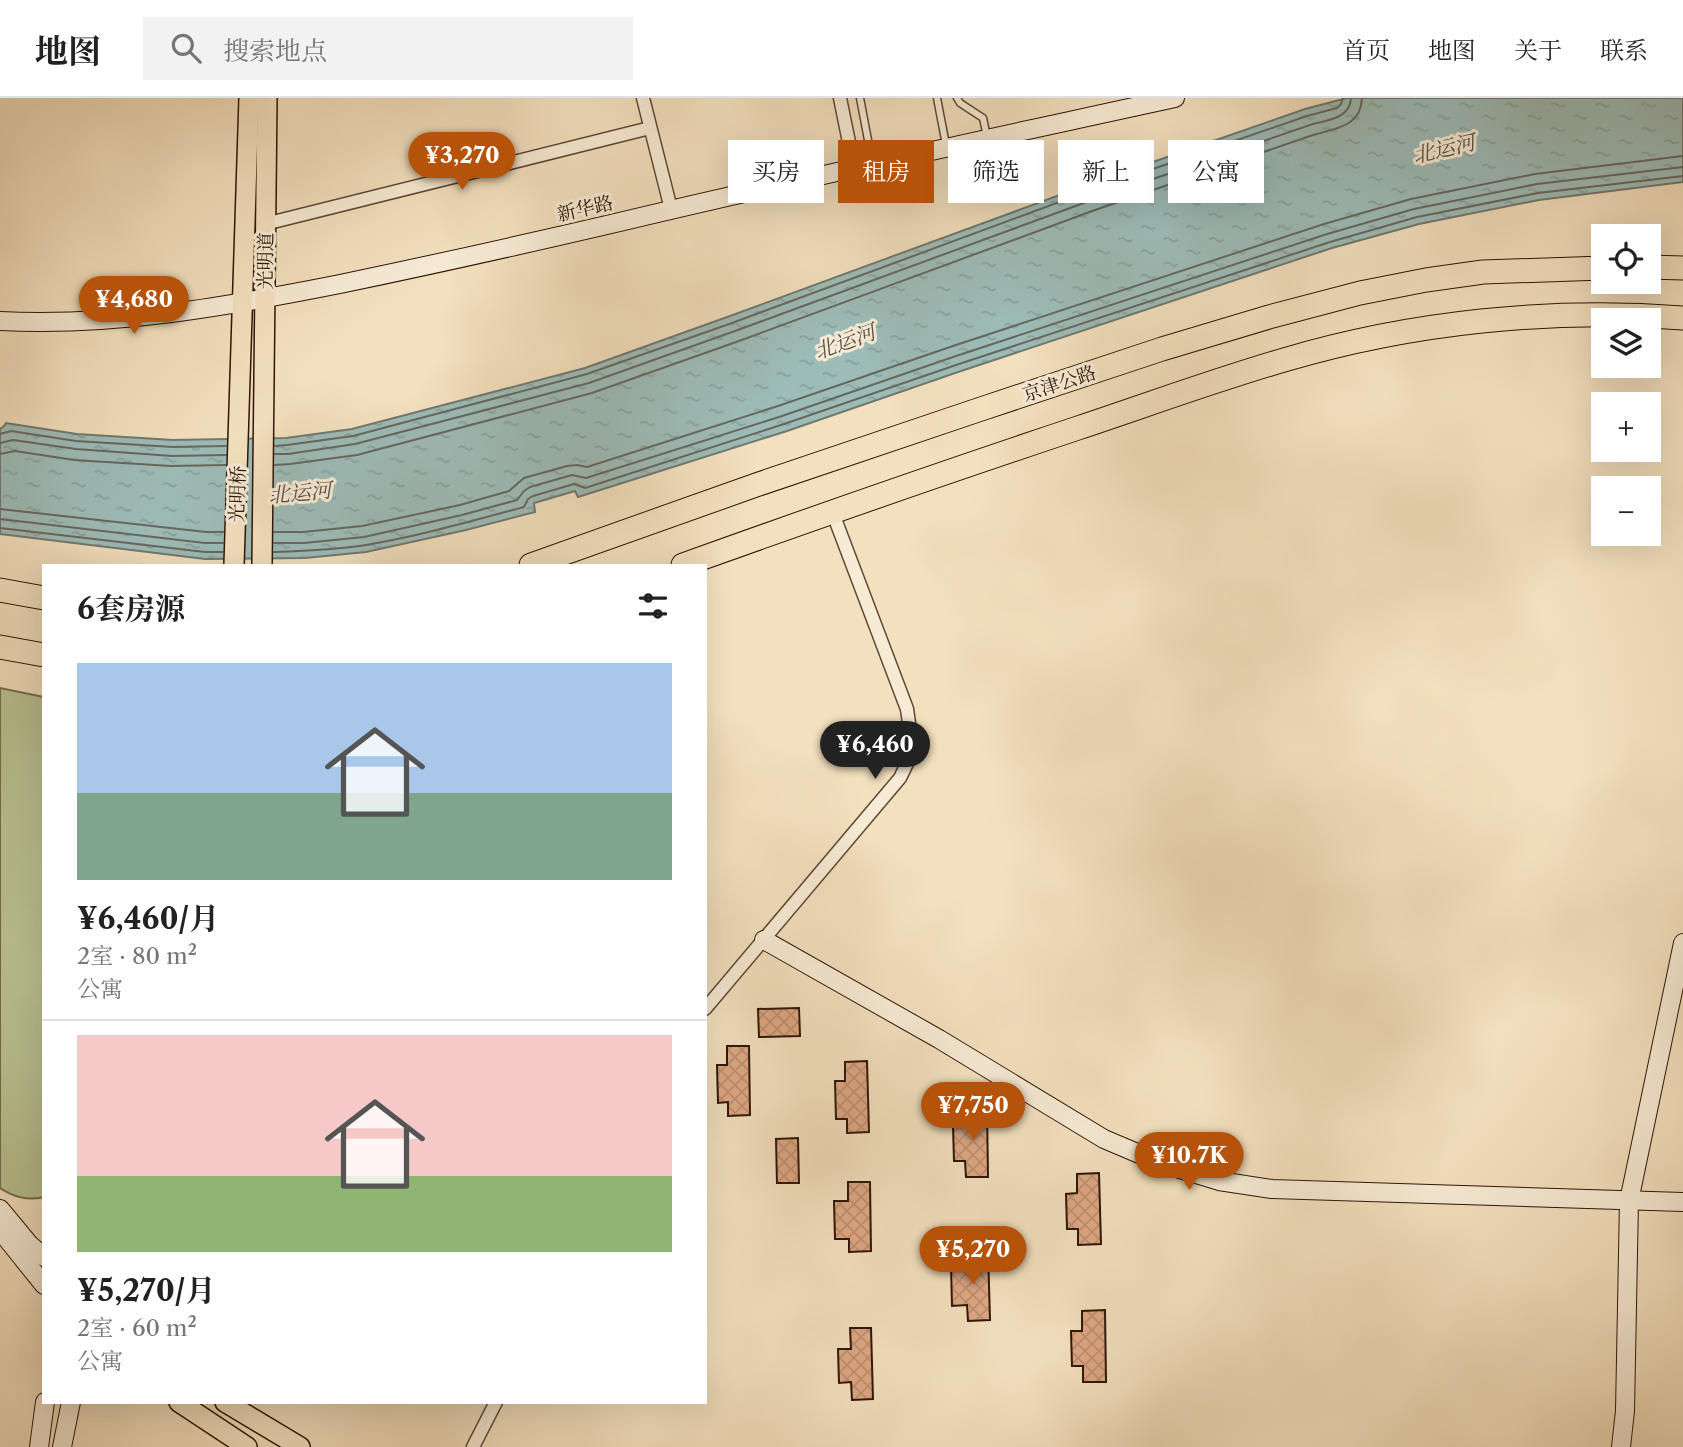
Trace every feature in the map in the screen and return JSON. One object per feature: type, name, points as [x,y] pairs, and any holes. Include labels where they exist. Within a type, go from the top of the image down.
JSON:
[{"type":"highway","points":[[1661,267],[1683,268]]},
{"type":"highway","name":"京津公路","points":[[534,564],[981,408],[1269,317],[1360,293],[1426,280],[1483,272],[1591,268]]},
{"type":"highway","points":[[685,564],[832,511],[1286,360],[1371,339],[1453,325],[1522,318],[1595,315],[1683,318]]},
{"type":"highway","points":[[0,590],[42,598]]},
{"type":"highway","points":[[3,648],[42,655]]},
{"type":"main road","name":"光明道","points":[[239,422],[249,98]]},
{"type":"main road","name":"光明道","points":[[265,423],[267,98]]},
{"type":"main road","name":"光明桥","points":[[234,564],[239,422]]},
{"type":"main road","name":"光明桥","points":[[262,564],[265,423]]},
{"type":"main road","points":[[3,648],[42,666]]},
{"type":"main road","points":[[182,1404],[247,1447]]},
{"type":"main road","points":[[228,1404],[300,1447]]},
{"type":"street","points":[[643,98],[670,204]]},
{"type":"street","points":[[840,98],[849,140]]},
{"type":"street","name":"新华路","points":[[987,134],[1128,98]]},
{"type":"street","name":"新华路","points":[[934,145],[1175,98]]},
{"type":"street","points":[[265,224],[650,128]]},
{"type":"street","name":"新华路","points":[[0,321],[52,322],[169,314],[838,165]]},
{"type":"street","name":"新华路","points":[[0,313],[96,312],[243,298]]},
{"type":"street","points":[[707,1007],[900,778],[913,751],[907,709],[832,511]]},
{"type":"street","points":[[764,940],[939,1039],[1104,1139],[1163,1164],[1208,1178],[1272,1189],[1683,1202]]},
{"type":"street","points":[[1621,1447],[1625,1411],[1629,1201],[1683,943]]},
{"type":"street","points":[[0,1209],[42,1256]]},
{"type":"street","points":[[0,1230],[42,1282]]},
{"type":"street","points":[[39,1447],[45,1404]]},
{"type":"street","points":[[62,1447],[71,1404]]},
{"type":"street","points":[[473,1447],[495,1404]]},
{"type":"lane","points":[[860,98],[868,140]]},
{"type":"lane","points":[[937,98],[946,142]]},
{"type":"lane","points":[[957,98],[960,103],[983,118],[987,134]]},
{"type":"green space","points":[[0,688],[42,697],[42,1197],[32,1199],[16,1196],[0,1188]]},
{"type":"water","name":"北运河","points":[[1347,98],[1683,98],[1683,182],[1539,200],[1419,224],[1332,248],[787,431],[578,497],[575,491],[534,503],[535,512],[366,552],[305,558],[205,559],[0,534],[0,429],[6,423],[77,434],[173,440],[286,438],[352,429],[585,368],[1044,203],[1058,196],[1058,203],[1154,203],[1154,162],[1168,157],[1168,203],[1264,203],[1264,140],[1216,140],[1305,109]]},
{"type":"building","points":[[799,1008],[800,1036],[759,1037],[758,1009]]},
{"type":"building","points":[[727,1046],[749,1046],[750,1115],[728,1116],[728,1102],[718,1103],[717,1065],[727,1065]]},
{"type":"building","points":[[867,1061],[869,1132],[847,1133],[847,1119],[836,1119],[835,1081],[845,1081],[845,1062]]},
{"type":"building","points":[[964,1106],[987,1106],[988,1177],[966,1177],[965,1161],[954,1161],[953,1126],[965,1126]]},
{"type":"building","points":[[798,1138],[799,1183],[777,1183],[776,1139]]},
{"type":"building","points":[[1099,1173],[1101,1244],[1078,1245],[1078,1229],[1067,1229],[1066,1194],[1077,1193],[1077,1174]]},
{"type":"building","points":[[848,1182],[870,1182],[871,1251],[849,1252],[849,1239],[835,1239],[834,1201],[848,1201]]},
{"type":"building","points":[[966,1250],[988,1250],[990,1320],[968,1321],[967,1305],[952,1306],[951,1266],[967,1266]]},
{"type":"building","points":[[1105,1310],[1106,1382],[1083,1382],[1083,1366],[1072,1366],[1071,1331],[1082,1331],[1082,1311]]},
{"type":"building","points":[[850,1328],[871,1328],[873,1399],[852,1400],[851,1382],[839,1383],[838,1349],[851,1349]]}]
